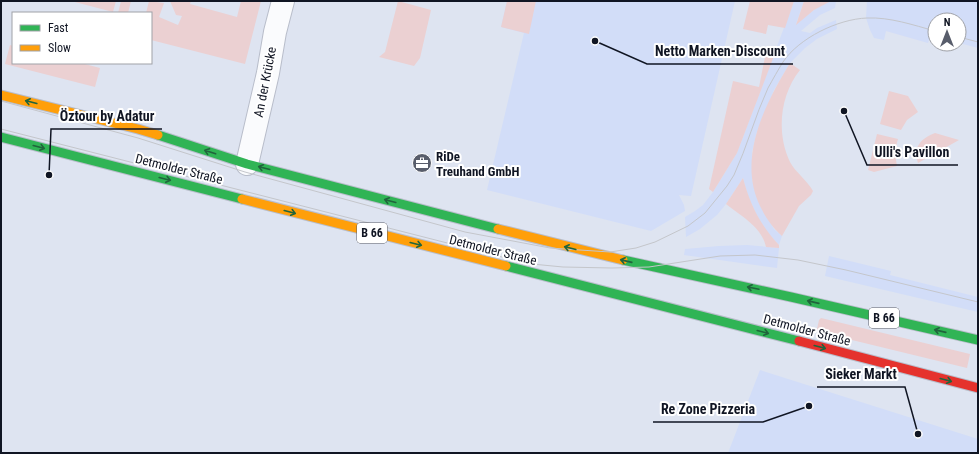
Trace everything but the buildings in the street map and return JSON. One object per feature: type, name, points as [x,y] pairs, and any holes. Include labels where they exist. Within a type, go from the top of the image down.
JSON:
[{"type":"main road","name":"Detmolder Straße","points":[[1,94],[138,129],[247,164],[500,230],[588,252],[978,340]]},
{"type":"main road","name":"Detmolder Straße","points":[[1,137],[978,388]]},
{"type":"street","name":"An der Krücke","points":[[247,164],[283,1]]},
{"type":"shaded area","points":[[71,1],[116,1],[113,12]]},
{"type":"shaded area","points":[[121,1],[131,1],[128,12],[118,12]]},
{"type":"shaded area","points":[[149,1],[164,3],[159,17],[178,25],[182,16],[176,15],[170,1],[191,1],[190,4],[237,17],[241,1],[261,1],[245,64],[152,40],[152,12],[146,12]]},
{"type":"shaded area","points":[[398,1],[431,10],[420,58],[414,66],[379,57],[385,52]]},
{"type":"shaded area","points":[[507,1],[735,1],[691,196],[679,195],[685,211],[651,231],[487,190],[524,33],[501,27]]},
{"type":"shaded area","points":[[507,1],[536,1],[529,34],[501,27]]},
{"type":"shaded area","points":[[750,1],[794,1],[785,28],[768,25],[766,34],[743,29]]},
{"type":"shaded area","points":[[794,1],[804,1],[796,24],[823,4],[836,1],[835,8],[820,15],[801,31],[810,33],[817,28],[836,20],[837,29],[817,39],[805,48],[790,63],[774,90],[757,132],[752,152],[752,179],[759,203],[774,229],[782,236],[779,245],[759,220],[748,196],[743,178],[717,215],[700,229],[686,237],[685,217],[703,205],[713,192],[737,153]]},
{"type":"shaded area","points":[[804,1],[831,1],[814,10],[796,25]]},
{"type":"shaded area","points":[[867,1],[978,1],[978,48],[967,45],[967,12],[927,12],[927,43],[886,31],[884,40],[874,38],[866,18]]},
{"type":"shaded area","points":[[10,45],[12,46],[12,64],[85,64],[100,68],[95,87],[5,64]]},
{"type":"shaded area","points":[[767,47],[777,48],[737,153],[713,192],[709,189],[733,81],[759,87]]},
{"type":"shaded area","points":[[790,63],[800,70],[793,80],[784,102],[782,114],[783,139],[790,162],[813,191],[811,195],[799,206],[782,236],[775,229],[760,206],[754,188],[751,169],[753,150],[763,114]]},
{"type":"shaded area","points":[[889,91],[908,96],[918,112],[907,120],[901,130],[880,124]]},
{"type":"shaded area","points":[[935,133],[959,140],[918,163],[916,152],[919,144],[925,138]]},
{"type":"shaded area","points":[[877,134],[898,139],[896,146],[897,166],[874,172],[868,170]]},
{"type":"shaded area","points":[[743,178],[756,214],[766,230],[779,245],[779,248],[766,247],[764,240],[756,228],[726,204]]},
{"type":"shaded area","points":[[747,245],[779,248],[777,268],[684,255],[685,249]]},
{"type":"shaded area","points":[[829,256],[891,271],[890,275],[978,297],[978,312],[825,276]]},
{"type":"shaded area","points":[[821,318],[970,354],[967,368],[819,332],[817,329]]},
{"type":"shaded area","points":[[760,370],[978,439],[978,453],[728,453]]},
{"type":"tram line","points":[[1,101],[138,138],[245,172],[465,232],[550,248],[610,252],[636,248],[655,242],[688,226],[705,213],[734,175],[768,88],[783,62],[799,45],[820,31],[856,19],[876,18],[893,20],[927,29]]},
{"type":"tram line","points":[[967,39],[978,42]]},
{"type":"tram line","points":[[1,129],[532,264],[563,267],[649,267],[720,256],[755,255],[798,260],[846,270],[978,302]]},
{"type":"traffic: fast","points":[[158,135],[247,164],[498,229]]},
{"type":"traffic: fast","points":[[1,137],[242,199]]},
{"type":"traffic: fast","points":[[623,260],[978,340]]},
{"type":"traffic: fast","points":[[506,266],[799,341]]},
{"type":"traffic: slow","points":[[1,95],[158,135]]},
{"type":"traffic: slow","points":[[242,199],[506,266]]},
{"type":"traffic: slow","points":[[498,229],[623,260]]},
{"type":"traffic: jam","points":[[799,341],[978,388]]},
{"type":"place","name":"Netto Marken-Discount","points":[[595,41]]},
{"type":"place","name":"Ulli's Pavillon","points":[[844,111]]},
{"type":"place","name":"RiDe Treuhand GmbH","points":[[422,163]]},
{"type":"place","name":"Öztour by Adatur","points":[[49,175]]},
{"type":"place","name":"Re Zone Pizzeria","points":[[809,406]]},
{"type":"place","name":"Sieker Markt","points":[[918,434]]}]
